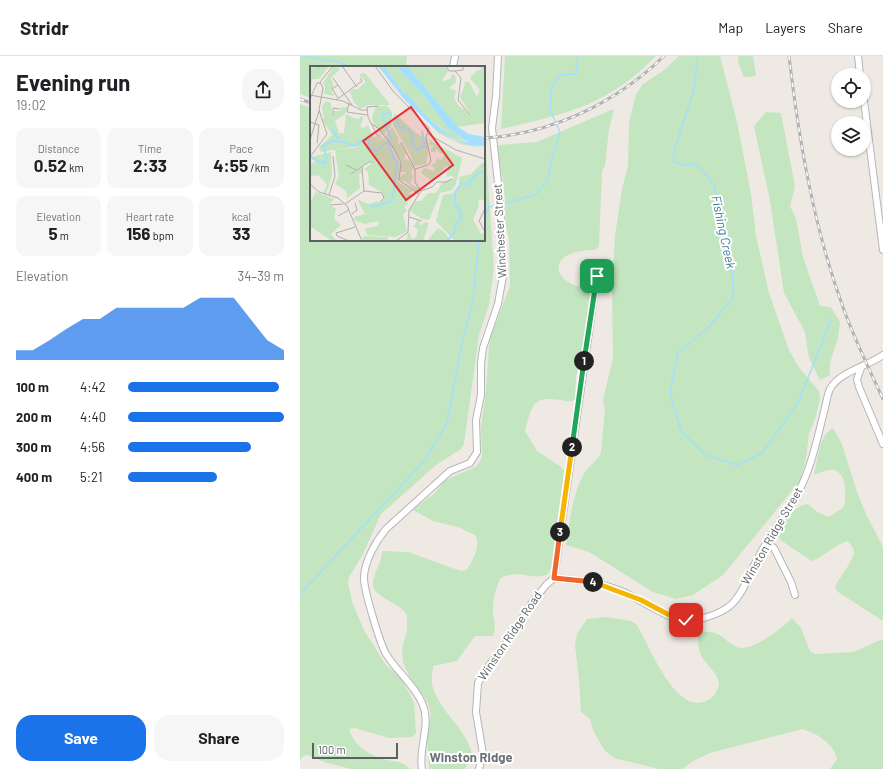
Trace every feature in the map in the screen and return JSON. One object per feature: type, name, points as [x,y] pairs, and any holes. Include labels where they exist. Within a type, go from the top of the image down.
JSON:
[{"type":"street","points":[[453,66],[455,56]]},
{"type":"street","name":"Winchester Street","points":[[422,769],[420,753],[426,721],[423,704],[416,691],[387,654],[381,641],[364,578],[377,539],[450,470],[470,463],[477,452],[476,420],[481,395],[483,348],[502,287],[500,201],[492,128],[496,96],[498,56]]},
{"type":"street","points":[[858,56],[859,68]]},
{"type":"street","points":[[865,108],[883,250]]},
{"type":"street","points":[[554,578],[597,276]]},
{"type":"street","name":"Winston Ridge Street","points":[[554,578],[586,580],[602,584],[641,600],[675,618],[686,620],[698,619],[715,614],[731,605],[737,599],[766,543],[800,491],[809,468],[830,389],[843,375],[861,368],[883,355]]},
{"type":"street","points":[[861,368],[857,379],[859,387],[883,444]]},
{"type":"street","points":[[766,543],[774,548],[791,582],[795,595]]},
{"type":"street","name":"Winston Ridge Road","points":[[479,769],[483,754],[476,712],[478,683],[486,669],[506,644],[531,604],[546,585],[554,578]]},
{"type":"green space","points":[[300,56],[407,56],[406,66],[310,66],[310,98],[300,94]]},
{"type":"green space","points":[[505,56],[656,56],[638,73],[620,86],[603,97],[584,106],[546,118],[501,129]]},
{"type":"green space","points":[[679,56],[720,56],[737,122],[751,194],[756,236],[769,293],[789,350],[798,366],[819,391],[820,398],[816,416],[809,434],[806,459],[800,481],[723,575],[693,595],[676,599],[653,592],[589,552],[566,545],[572,507],[577,489],[585,472],[598,458],[601,452],[605,410],[603,400],[613,358],[612,291],[615,236],[622,189],[628,166],[629,123],[636,94],[643,84],[663,71]]},
{"type":"green space","points":[[738,56],[753,56],[756,76],[744,77],[738,62]]},
{"type":"green space","points":[[300,104],[310,108],[310,241],[485,241],[485,150],[494,268],[489,305],[479,335],[464,444],[461,449],[436,465],[381,514],[362,556],[349,577],[348,583],[352,602],[364,630],[385,664],[400,677],[414,702],[416,733],[412,737],[389,738],[355,728],[349,729],[354,740],[369,753],[387,760],[402,763],[410,769],[351,769],[324,762],[308,755],[303,756],[300,760]]},
{"type":"green space","points":[[614,110],[609,129],[605,166],[602,171],[599,246],[595,250],[582,251],[568,255],[563,258],[559,266],[560,274],[567,281],[576,286],[590,288],[584,351],[576,376],[575,399],[570,401],[547,399],[536,402],[530,413],[525,431],[537,451],[560,466],[564,471],[551,568],[548,574],[542,576],[513,574],[500,579],[494,602],[493,614],[495,626],[493,636],[475,636],[457,661],[433,666],[432,684],[435,694],[464,735],[472,754],[465,769],[429,769],[427,738],[431,715],[428,703],[410,678],[403,662],[402,649],[407,631],[407,615],[398,606],[377,592],[373,583],[375,575],[381,559],[382,551],[408,552],[461,571],[467,570],[476,553],[477,539],[475,535],[458,527],[433,521],[413,510],[435,493],[444,481],[477,466],[482,457],[481,427],[486,391],[489,347],[491,336],[510,286],[509,239],[506,226],[504,187],[497,148],[499,145],[537,142]]},
{"type":"green space","points":[[766,112],[781,113],[795,187],[790,206],[796,219],[803,257],[820,306],[831,307],[840,322],[838,338],[830,363],[830,375],[820,380],[809,358],[805,332],[784,293],[770,201],[754,126]]},
{"type":"green space","points":[[833,428],[842,444],[857,492],[866,514],[883,547],[883,621],[838,592],[835,587],[849,564],[854,552],[848,541],[838,545],[821,557],[811,561],[778,537],[789,516],[793,511],[803,505],[808,504],[817,512],[829,517],[844,507],[845,486],[841,475],[838,472],[831,470],[814,475],[821,442]]},
{"type":"green space","points":[[606,617],[631,621],[636,624],[657,662],[675,690],[686,699],[698,703],[712,698],[719,683],[714,672],[701,655],[697,631],[715,633],[731,644],[742,648],[762,641],[776,632],[792,618],[801,628],[810,651],[815,654],[853,652],[883,639],[883,769],[830,769],[837,759],[832,748],[818,736],[802,729],[710,753],[693,761],[682,769],[659,769],[614,758],[605,751],[593,730],[590,719],[581,712],[575,645],[577,634],[587,619]]},
{"type":"waterway","name":"Fishing Creek","points":[[301,56],[339,62],[347,66]]},
{"type":"waterway","name":"Fishing Creek","points":[[502,204],[535,195],[547,182],[560,132],[550,110],[551,89],[560,75],[576,74],[578,56]]},
{"type":"waterway","name":"Fishing Creek","points":[[698,56],[694,90],[675,148],[673,161],[684,165],[697,164],[714,185],[732,262],[733,298],[707,329],[678,352],[670,392],[681,431],[706,455],[737,465],[762,453],[799,401],[831,319]]},
{"type":"waterway","name":"Fishing Creek","points":[[485,208],[498,205]]},
{"type":"waterway","points":[[485,218],[488,208]]},
{"type":"waterway","points":[[300,594],[425,460],[447,423],[462,342],[473,300],[479,241]]},
{"type":"railway","points":[[485,138],[534,130],[558,123],[582,113],[604,102],[625,88],[664,56]]},
{"type":"railway","points":[[789,56],[803,152],[824,248],[848,321],[883,399]]},
{"type":"railway","points":[[300,99],[310,103]]},
{"type":"district","name":"Winston Ridge","points":[[471,757]]},
{"type":"route","points":[[597,276],[554,578],[586,580],[602,584],[641,600],[675,618],[686,620]]}]
